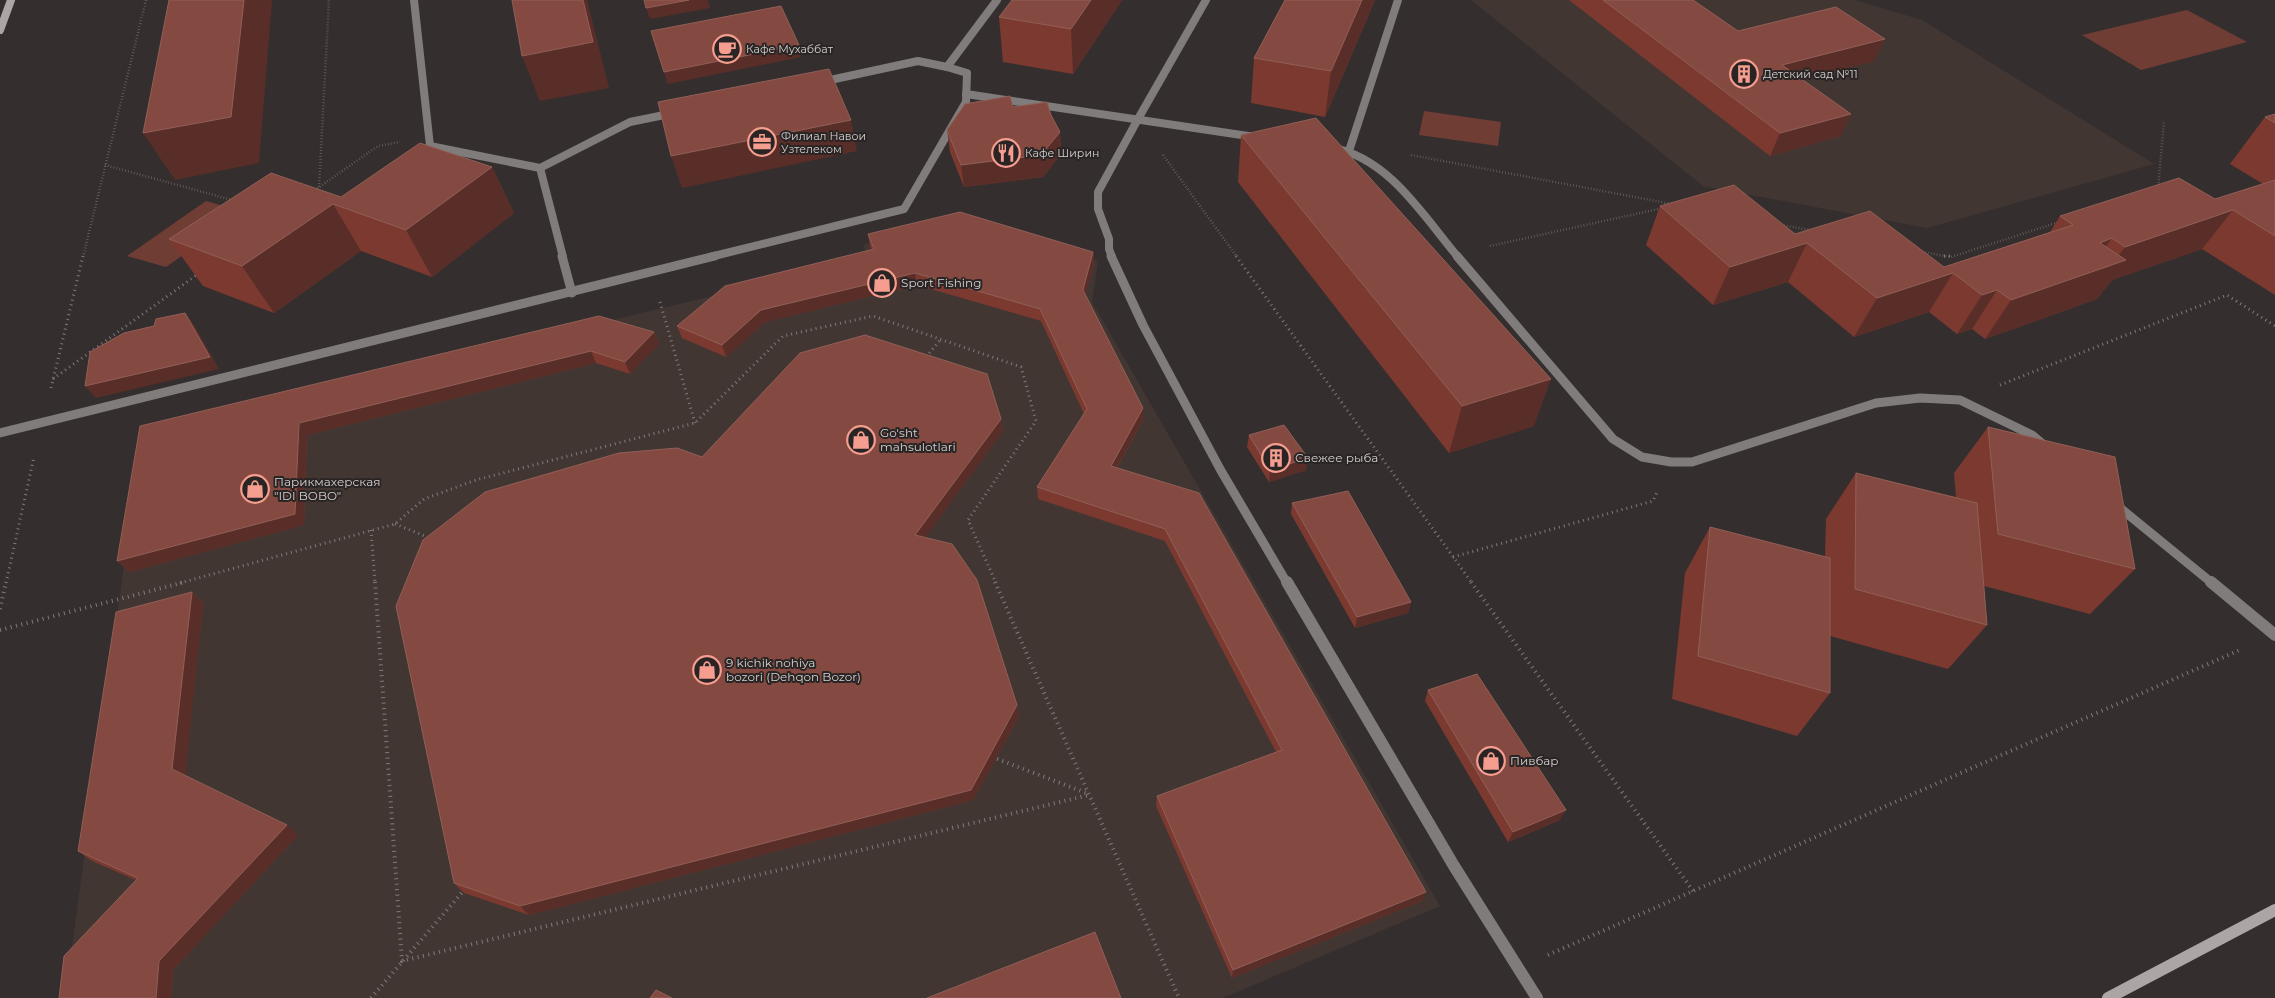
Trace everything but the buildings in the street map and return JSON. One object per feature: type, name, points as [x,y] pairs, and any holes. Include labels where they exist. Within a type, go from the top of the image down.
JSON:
[{"type":"main road","points":[[0,30],[4,10],[11,0]]},
{"type":"main road","points":[[2108,998],[2275,910]]},
{"type":"street","points":[[414,0],[430,146],[540,168],[630,122],[678,112]]},
{"type":"street","points":[[947,67],[997,0]]},
{"type":"street","points":[[1206,0],[1098,192],[1098,209],[1118,274],[1220,469],[1449,858],[1537,998]]},
{"type":"street","points":[[1349,150],[1398,0]]},
{"type":"street","points":[[0,434],[904,209],[966,102],[967,73],[918,61],[812,83]]},
{"type":"street","points":[[966,94],[1262,138]]},
{"type":"street","points":[[1320,146],[1349,150],[1390,177],[1613,439],[1642,458],[1671,462],[1692,462],[1876,404],[1920,398],[1960,400],[2032,435],[2055,454]]},
{"type":"street","points":[[540,168],[572,292]]},
{"type":"street","points":[[2108,498],[2275,635]]},
{"type":"path","points":[[0,609],[42,423],[146,0]]},
{"type":"path","points":[[320,187],[329,0]]},
{"type":"path","points":[[1138,120],[1693,891]]},
{"type":"path","points":[[2158,191],[2164,122]]},
{"type":"path","points":[[312,192],[378,146],[429,135]]},
{"type":"path","points":[[1408,155],[1675,205],[1455,254]]},
{"type":"path","points":[[105,165],[235,201]]},
{"type":"path","points":[[1913,250],[1951,257],[2064,221]]},
{"type":"path","points":[[1780,225],[1818,232]]},
{"type":"path","points":[[53,379],[202,271]]},
{"type":"path","points":[[650,273],[695,423]]},
{"type":"path","points":[[1960,400],[2227,295],[2275,326]]},
{"type":"path","points":[[0,630],[131,597],[395,524],[424,499],[476,480],[695,423],[783,336],[873,316],[1021,367],[1036,421],[968,520],[1178,998]]},
{"type":"path","points":[[922,361],[941,339]]},
{"type":"path","points":[[1453,558],[1653,501],[1671,462]]},
{"type":"path","points":[[395,524],[432,538]]},
{"type":"path","points":[[371,530],[402,961]]},
{"type":"path","points":[[1518,968],[2248,647]]},
{"type":"path","points":[[988,755],[1089,795]]},
{"type":"path","points":[[402,961],[1089,795]]},
{"type":"path","points":[[371,998],[466,887]]},
{"type":"shaded area","points":[[1471,0],[1854,0],[1922,20],[2154,164],[1927,228],[1703,186]]},
{"type":"shaded area","points":[[2187,10],[2247,42],[2141,70],[2082,35]]},
{"type":"shaded area","points":[[1424,111],[1501,122],[1498,146],[1419,135]]},
{"type":"shaded area","points":[[206,201],[244,212],[166,267],[127,256]]},
{"type":"shaded area","name":"9 kichik nohiya bozori (Dehqon Bozor)","points":[[963,219],[1098,261],[1092,302],[1440,906],[1223,998],[65,998],[142,434],[869,258],[863,245]]},
{"type":"place","name":"Кафе Мухаббат","points":[[727,49]]},
{"type":"place","name":"Детский сад №11","points":[[1744,74]]},
{"type":"place","name":"Филиал Навои Узтелеком","points":[[762,142]]},
{"type":"place","name":"Кафе Ширин","points":[[1006,153]]},
{"type":"place","name":"Sport Fishing","points":[[882,283]]},
{"type":"place","name":"Go'sht mahsulotlari","points":[[861,440]]},
{"type":"place","name":"Свежее рыба","points":[[1276,458]]},
{"type":"place","name":"Парикмахерская \"IDI BOBO\"","points":[[255,489]]},
{"type":"place","name":"9 kichik nohiya bozori (Dehqon Bozor)","points":[[707,670]]},
{"type":"place","name":"Пивбар","points":[[1491,761]]}]
